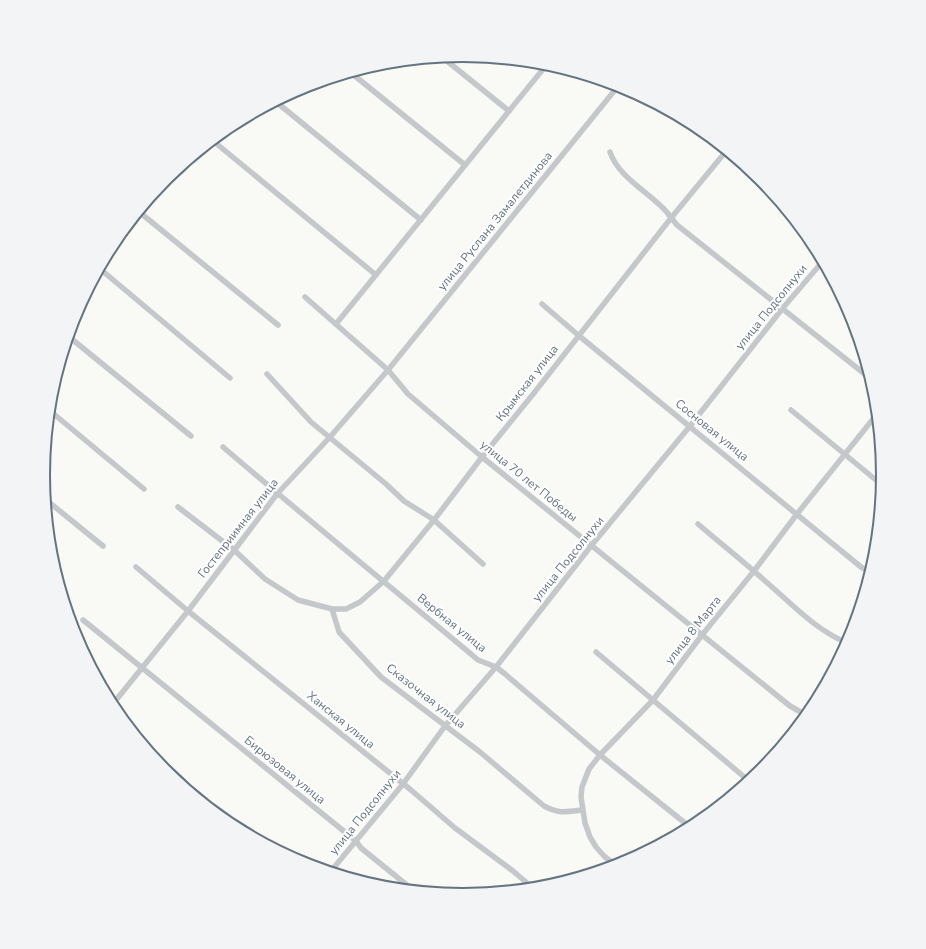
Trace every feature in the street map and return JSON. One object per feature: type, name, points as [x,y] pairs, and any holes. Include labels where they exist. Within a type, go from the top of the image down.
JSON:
[{"type":"street","points":[[448,62],[509,111]]},
{"type":"street","points":[[336,324],[543,69]]},
{"type":"street","points":[[355,76],[465,165]]},
{"type":"street","name":"улица Руслана Замалетдинова","points":[[388,370],[615,90]]},
{"type":"street","points":[[279,104],[420,220]]},
{"type":"street","points":[[217,144],[376,275]]},
{"type":"street","points":[[610,152],[613,161],[618,168],[662,208],[677,225],[863,374]]},
{"type":"street","name":"Крымская улица","points":[[332,609],[346,609],[360,602],[384,581],[434,520],[671,218],[723,155]]},
{"type":"street","points":[[142,215],[278,325]]},
{"type":"street","name":"улица Подсолнухи","points":[[334,867],[403,784],[445,726],[496,667],[782,309],[819,265]]},
{"type":"street","points":[[103,272],[230,378]]},
{"type":"street","name":"улица 70 лет Победы","points":[[305,297],[388,370],[408,394],[482,457],[790,706],[801,712]]},
{"type":"street","name":"Сосновая улица","points":[[542,304],[865,569]]},
{"type":"street","points":[[73,340],[191,436]]},
{"type":"street","name":"Гостеприимная улица","points":[[117,699],[188,611],[277,494],[330,437],[388,370]]},
{"type":"street","points":[[267,374],[311,422],[386,484],[404,501],[434,520],[484,564]]},
{"type":"street","points":[[791,410],[876,480]]},
{"type":"street","points":[[55,415],[144,489]]},
{"type":"street","name":"улица 8 Марта","points":[[610,860],[596,847],[584,823],[581,797],[584,779],[589,769],[600,755],[653,700],[702,635],[872,420]]},
{"type":"street","name":"Вербная улица","points":[[223,447],[277,494],[478,660],[496,667],[600,755],[684,823]]},
{"type":"street","points":[[51,503],[103,546]]},
{"type":"street","points":[[178,507],[234,550],[264,579],[298,600],[332,609]]},
{"type":"street","points":[[698,524],[819,628],[841,640]]},
{"type":"street","name":"Ханская улица","points":[[136,568],[403,784],[455,828],[514,871],[527,883]]},
{"type":"street","name":"Сказочная улица","points":[[332,609],[339,632],[381,677],[455,732],[544,806],[554,811],[563,813],[582,810]]},
{"type":"street","name":"Бирюзовая улица","points":[[82,620],[356,841],[361,848],[405,883]]},
{"type":"street","points":[[596,652],[744,777]]}]
